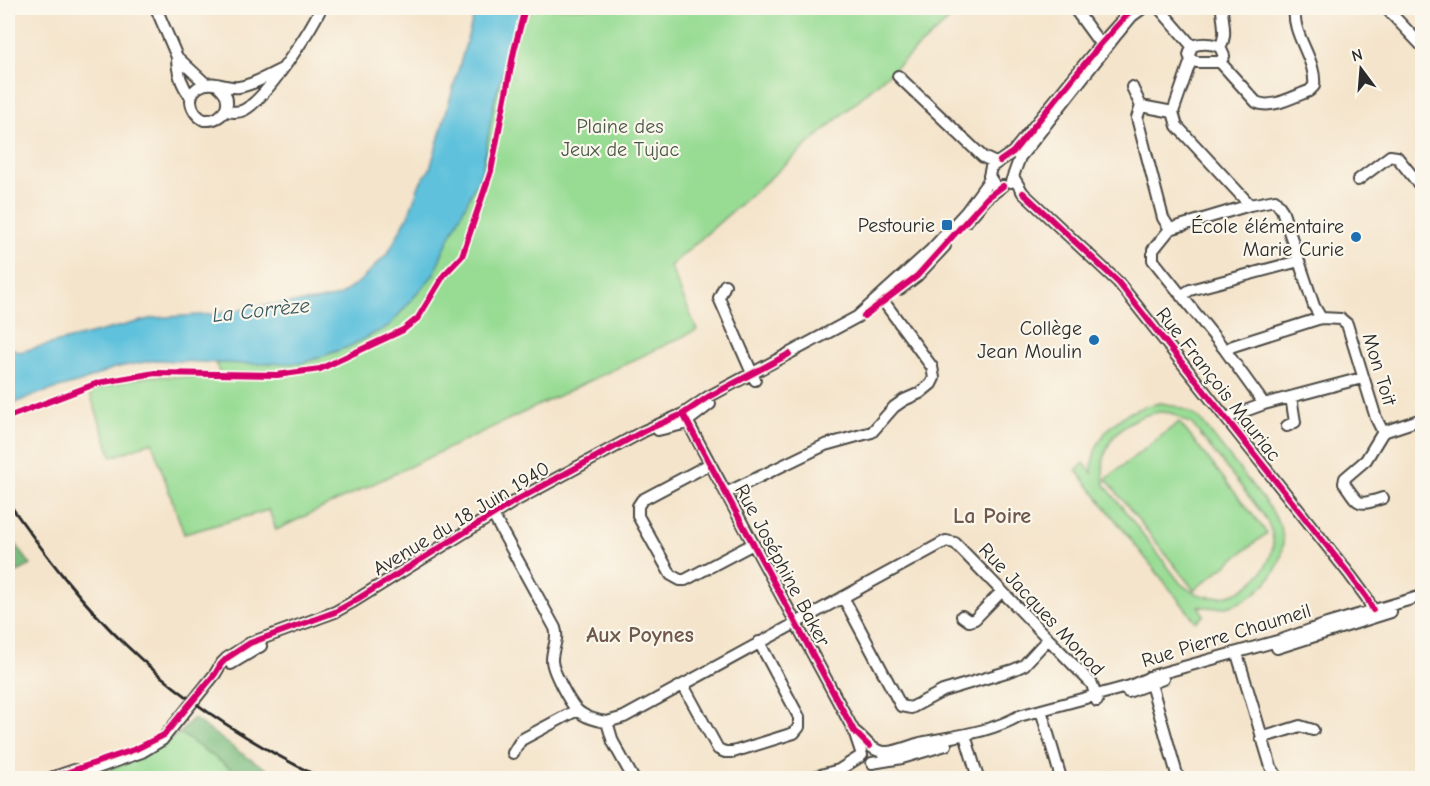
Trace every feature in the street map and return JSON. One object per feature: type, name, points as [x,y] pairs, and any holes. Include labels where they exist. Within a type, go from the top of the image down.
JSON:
[{"type":"street","points":[[156,8],[177,57],[177,67],[185,90],[191,97],[193,111],[204,120],[217,119],[226,111],[228,105],[226,93],[217,85]]},
{"type":"street","points":[[226,111],[234,113],[244,110],[261,95],[282,69],[321,8]]},
{"type":"street","points":[[1074,8],[1102,47]]},
{"type":"street","name":"Avenue du 18 Juin 1940","points":[[164,735],[221,664],[250,643],[327,615],[351,603],[471,527],[648,435],[686,418],[858,317],[932,250],[966,212],[994,168],[1013,152],[1133,8]]},
{"type":"street","name":"Avenue du 18 Juin 1940","points":[[753,377],[830,338],[884,302],[917,276],[987,198],[1010,180],[1024,152],[1102,47],[1143,8]]},
{"type":"street","points":[[1159,8],[1191,46]]},
{"type":"street","points":[[1220,46],[1224,41],[1225,27],[1222,8]]},
{"type":"street","points":[[1191,60],[1220,62],[1256,102],[1263,105],[1309,91],[1314,86],[1315,75],[1296,22],[1295,8]]},
{"type":"street","points":[[1386,8],[1422,46]]},
{"type":"street","points":[[1191,46],[1197,44],[1220,46]]},
{"type":"street","points":[[1191,46],[1189,56],[1191,60],[1173,112],[1177,126],[1250,205]]},
{"type":"street","points":[[1220,46],[1224,56],[1220,62]]},
{"type":"street","points":[[177,57],[206,84]]},
{"type":"street","points":[[191,97],[194,91],[206,84],[238,88],[282,69]]},
{"type":"street","points":[[897,76],[994,168],[995,185],[1010,180],[1008,163],[994,168]]},
{"type":"street","points":[[243,87],[261,95]]},
{"type":"street","points":[[1132,87],[1141,106],[1137,118],[1163,218],[1170,229]]},
{"type":"street","points":[[1141,106],[1173,112]]},
{"type":"street","points":[[1358,180],[1390,156],[1397,157],[1422,188]]},
{"type":"street","name":"Rue François Mauriac","points":[[1010,180],[1118,282],[1350,575],[1367,598],[1374,614]]},
{"type":"street","points":[[1225,350],[1321,318],[1314,306],[1282,210],[1275,200],[1250,205],[1170,229],[1153,250],[1153,260],[1225,350],[1264,404]]},
{"type":"street","points":[[1181,296],[1190,290],[1299,261]]},
{"type":"street","points":[[725,285],[719,297],[753,377]]},
{"type":"street","points":[[726,493],[825,445],[850,436],[872,432],[894,407],[920,393],[931,384],[934,378],[932,366],[884,302]]},
{"type":"street","name":"Mon Toit","points":[[1321,318],[1341,319],[1347,324],[1362,378],[1383,432]]},
{"type":"street","points":[[1226,418],[1264,404],[1362,378]]},
{"type":"street","points":[[1287,426],[1295,422],[1291,397]]},
{"type":"street","name":"Avenue du 18 Juin 1940","points":[[494,517],[607,450],[644,431],[686,418]]},
{"type":"street","name":"Rue Joséphine Baker","points":[[686,418],[868,755]]},
{"type":"street","name":"Mon Toit","points":[[1383,498],[1362,504],[1358,502],[1344,483],[1345,478],[1366,460],[1383,432],[1422,419]]},
{"type":"street","points":[[710,464],[642,500],[638,506],[638,516],[671,575],[680,580],[685,580],[753,544]]},
{"type":"street","points":[[494,517],[555,628],[557,639],[553,668],[577,710],[599,721],[607,722],[613,742],[633,778]]},
{"type":"street","name":"Rue Jacques Monod","points":[[607,722],[624,717],[946,541],[955,543],[1092,684],[1096,698]]},
{"type":"street","points":[[962,616],[969,621],[975,619],[1001,592]]},
{"type":"street","name":"Rue Pierre Chaumeil","points":[[1150,680],[1307,639],[1422,596]]},
{"type":"street","points":[[843,597],[901,706],[911,708],[943,691],[1014,670],[1024,665],[1048,639]]},
{"type":"street","name":"Rue Pierre Chaumeil","points":[[868,755],[891,752],[920,743],[966,737],[1270,643],[1422,602]]},
{"type":"street","points":[[683,685],[718,749],[722,751],[733,752],[794,733],[799,727],[800,717],[759,642]]},
{"type":"street","points":[[1238,657],[1261,738],[1271,768],[1278,778]]},
{"type":"street","points":[[1150,680],[1178,778]]},
{"type":"street","points":[[513,753],[521,740],[577,710]]},
{"type":"street","points":[[1042,713],[1061,778]]},
{"type":"street","points":[[1261,738],[1300,726],[1313,730]]},
{"type":"street","points":[[51,778],[136,749],[164,735]]},
{"type":"street","points":[[69,778],[142,752],[162,740],[164,735]]},
{"type":"street","points":[[966,737],[978,778]]},
{"type":"street","points":[[810,778],[839,770],[868,755]]},
{"type":"green space","name":"Plaine des Jeux de Tujac","points":[[522,8],[963,8],[670,266],[697,330],[276,530],[269,510],[184,534],[152,442],[112,457],[89,391],[152,376],[221,378],[216,363],[303,363],[348,347],[389,326],[434,274],[483,166],[494,103]]},
{"type":"green space","points":[[1161,403],[1171,405],[1199,418],[1270,508],[1283,539],[1282,551],[1274,573],[1258,591],[1226,607],[1198,606],[1204,615],[1196,622],[1076,470],[1084,463],[1092,473],[1097,446],[1112,425],[1134,411]],"holes":[[[1160,412],[1171,413],[1192,424],[1262,513],[1272,532],[1272,551],[1262,572],[1254,581],[1233,594],[1211,597],[1195,593],[1181,584],[1105,485],[1104,458],[1114,436],[1123,427],[1146,415]]]},
{"type":"green space","points":[[1179,422],[1267,533],[1194,590],[1106,479]]},
{"type":"green space","points":[[8,534],[31,565],[8,577]]},
{"type":"green space","points":[[193,718],[242,754],[281,778],[244,778],[180,733]]},
{"type":"green space","points":[[180,733],[244,778],[84,778],[140,758]]},
{"type":"water","name":"La Corrèze","points":[[476,8],[522,8],[494,103],[482,172],[434,274],[389,326],[348,347],[303,363],[244,364],[156,360],[114,368],[8,406],[8,346],[19,352],[153,318],[216,314],[269,305],[315,301],[339,296],[360,281],[388,253],[408,216],[420,183],[430,169]]},
{"type":"railway","points":[[8,502],[79,596],[111,631],[149,666],[219,720],[269,751],[321,778]]},
{"type":"cycle path","points":[[8,417],[98,383],[155,373],[277,375],[320,369],[403,330],[418,318],[444,275],[462,256],[491,171],[514,51],[525,8]]},
{"type":"cycle path","points":[[1000,161],[1013,152],[1133,8]]},
{"type":"cycle path","points":[[864,316],[917,276],[987,198],[1003,186]]},
{"type":"cycle path","points":[[1023,193],[1118,282],[1350,575],[1373,610]]},
{"type":"cycle path","points":[[51,778],[136,749],[164,735],[221,664],[250,643],[335,612],[515,501],[644,431],[683,414],[708,397],[789,354]]},
{"type":"cycle path","points":[[683,414],[854,731],[869,746]]},
{"type":"place","name":"Pestourie","points":[[947,225]]},
{"type":"place","name":"École élémentaire Marie Curie","points":[[1356,237]]},
{"type":"place","name":"Collège Jean Moulin","points":[[1094,340]]},
{"type":"district","name":"La Poire","points":[[992,515]]},
{"type":"district","name":"Aux Poynes","points":[[640,634]]}]
